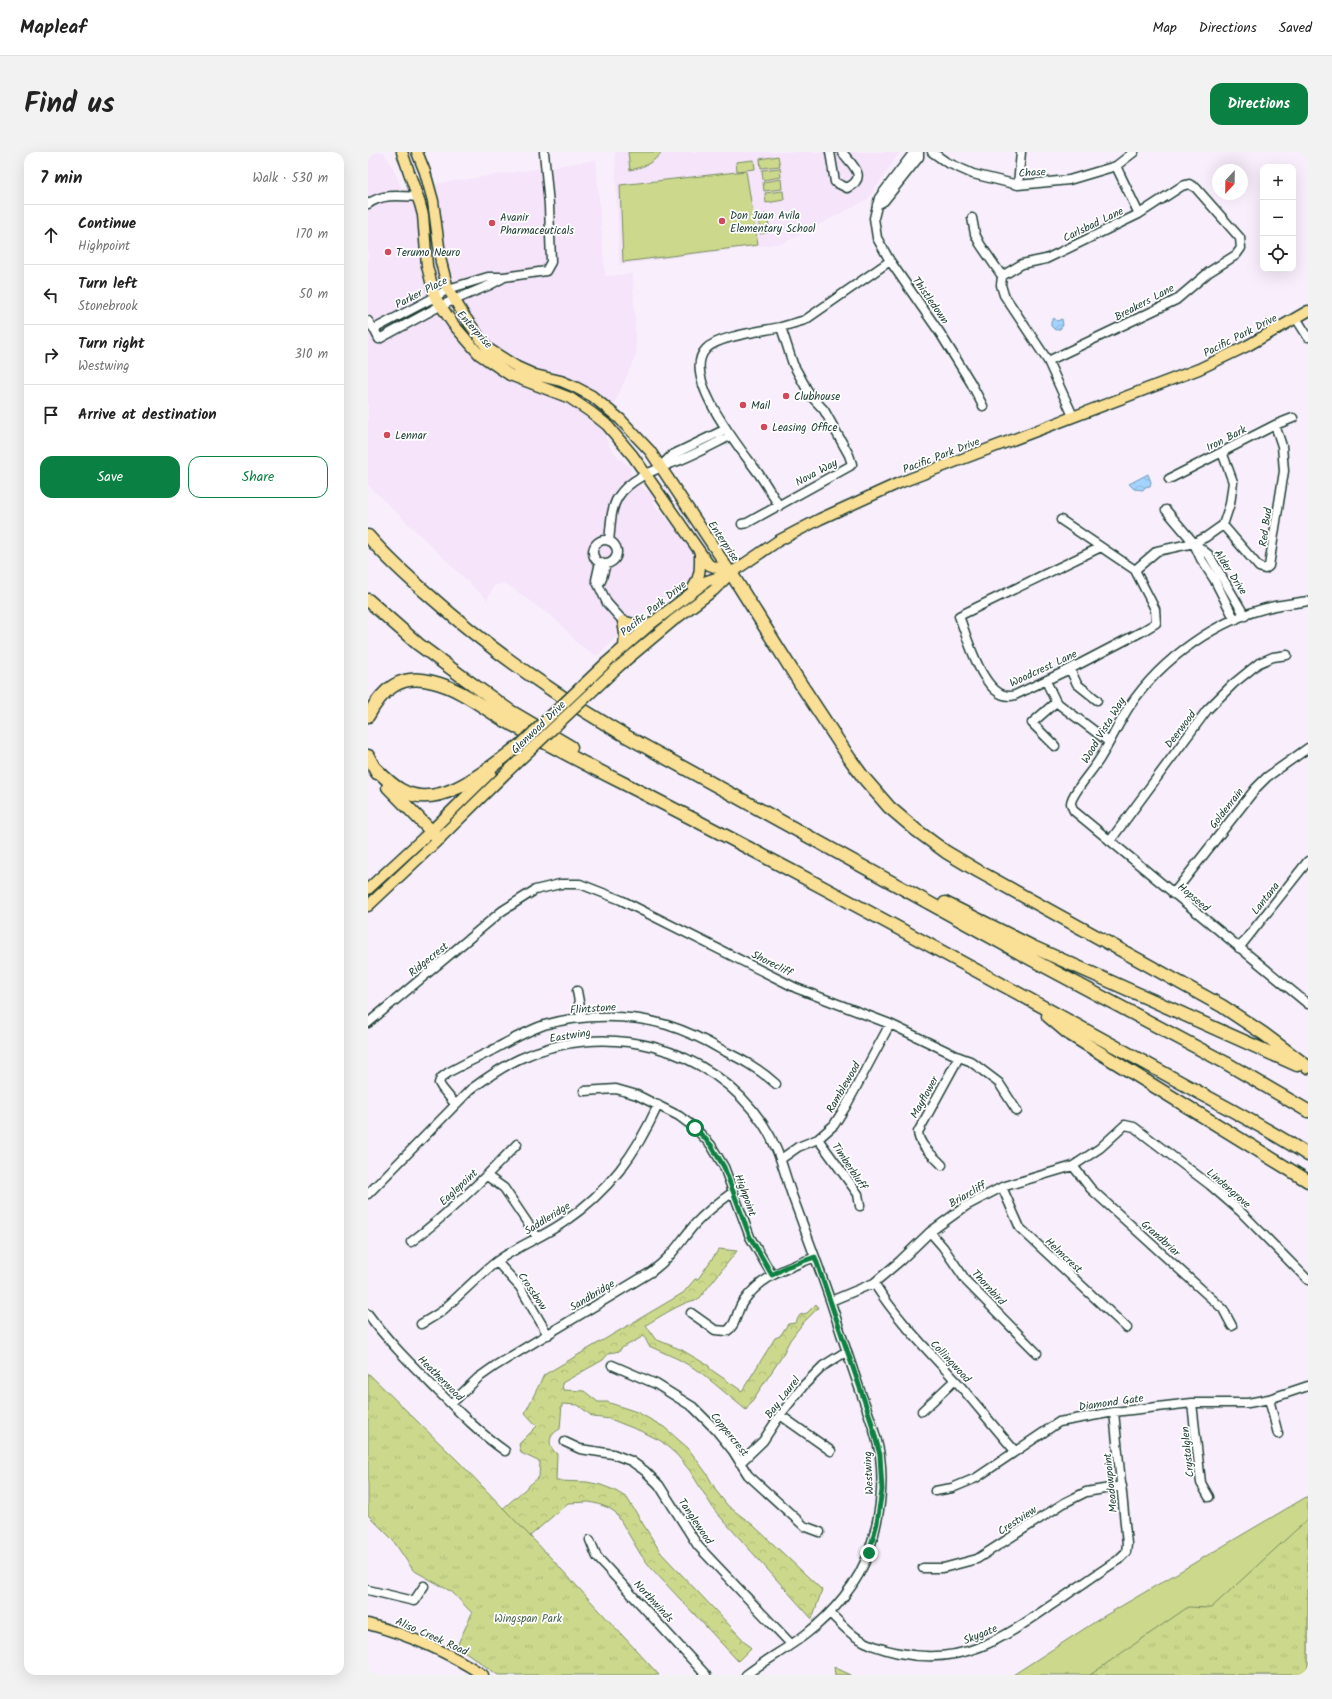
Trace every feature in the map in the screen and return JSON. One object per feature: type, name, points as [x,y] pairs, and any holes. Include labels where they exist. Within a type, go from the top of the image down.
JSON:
[{"type":"highway","points":[[368,536],[416,584],[452,615],[546,686],[626,736],[1029,958],[1226,1063],[1308,1111]]},
{"type":"highway","points":[[731,572],[850,759],[889,807],[916,830],[946,852],[1222,1006],[1264,1034],[1308,1068]]},
{"type":"highway","points":[[368,600],[418,644],[510,711],[686,815]]},
{"type":"highway","points":[[368,716],[376,701],[385,691],[397,684],[417,680],[430,681],[448,687],[525,731],[686,815],[1031,1000],[1253,1122],[1308,1155]]},
{"type":"highway","points":[[370,761],[392,784],[402,791],[412,795],[440,795],[459,787],[496,765],[520,745]]},
{"type":"highway","points":[[370,761],[380,779],[435,835]]},
{"type":"highway","points":[[781,822],[1033,947],[1308,1068]]},
{"type":"highway","points":[[1031,1000],[1068,1033],[1308,1180]]},
{"type":"main road","name":"Enterprise","points":[[402,152],[423,216],[427,266],[438,302],[453,324],[479,354],[497,367],[510,375],[570,398],[607,425],[646,475],[710,565],[731,572]]},
{"type":"main road","name":"Enterprise","points":[[417,152],[425,172],[433,200],[440,256],[448,289],[465,317],[487,348],[517,367],[536,375],[561,381],[592,396],[620,419],[650,451],[731,572]]},
{"type":"main road","name":"Pacific Park Drive","points":[[606,663],[689,593],[707,581],[731,572],[778,541],[820,519],[900,483],[1199,369],[1247,346],[1308,311]]},
{"type":"main road","points":[[689,593],[699,578],[701,570],[700,553]]},
{"type":"main road","name":"Glenwood Drive","points":[[368,889],[435,835],[508,771],[618,667],[674,620],[714,590],[731,572]]},
{"type":"main road","points":[[624,647],[625,634],[623,621],[646,628]]},
{"type":"main road","name":"Glenwood Drive","points":[[520,745],[606,663]]},
{"type":"main road","name":"Glenwood Drive","points":[[368,906],[435,835],[464,797],[496,765]]},
{"type":"main road","name":"Aliso Creek Road","points":[[368,1624],[424,1643],[468,1665],[483,1675]]},
{"type":"street","name":"Parker Place","points":[[504,277],[490,285],[455,300],[438,302],[374,328],[380,339],[438,302],[448,289],[488,277],[504,277],[546,271],[551,262],[549,205],[544,152]]},
{"type":"street","points":[[830,152],[835,182],[847,188],[854,184],[857,180],[858,172],[842,152]]},
{"type":"street","name":"Thistledown","points":[[914,152],[879,198],[874,224],[877,238],[890,261],[940,334],[983,406]]},
{"type":"street","points":[[877,205],[884,201],[915,163],[919,157],[919,152]]},
{"type":"street","name":"Chase","points":[[932,152],[946,162],[973,174],[1018,185],[1069,180],[1116,166],[1134,152]]},
{"type":"street","points":[[1018,185],[1021,152]]},
{"type":"street","points":[[1116,166],[1139,214]]},
{"type":"street","name":"Carlsbad Lane","points":[[1002,276],[1022,264],[1046,259],[1139,214],[1182,186],[1190,184],[1196,188],[1240,238],[1241,248]]},
{"type":"street","points":[[368,204],[375,200],[390,196],[418,197]]},
{"type":"street","points":[[972,218],[977,239],[1002,276],[1001,285],[1004,295],[1048,362],[1073,416]]},
{"type":"street","name":"Breakers Lane","points":[[1048,362],[1176,300],[1209,272],[1236,255],[1241,248]]},
{"type":"street","points":[[779,506],[762,478],[728,432],[711,404],[703,383],[699,365],[702,356],[706,349],[737,335],[781,327],[805,320],[890,261]]},
{"type":"street","points":[[1296,318],[1308,337]]},
{"type":"street","points":[[368,321],[374,328]]},
{"type":"street","name":"Nova Way","points":[[742,524],[747,523],[779,506],[852,464],[849,455],[824,410],[810,396],[793,364],[781,327]]},
{"type":"street","name":"Iron Bark","points":[[1169,479],[1275,425],[1293,418]]},
{"type":"street","name":"Red Bud","points":[[1223,525],[1259,567],[1265,569],[1269,566],[1284,471],[1282,446],[1275,425]]},
{"type":"street","points":[[609,541],[612,511],[619,496],[630,484],[660,467],[672,455],[728,432]]},
{"type":"street","points":[[1135,570],[1157,551],[1194,543],[1206,537],[1223,525],[1230,504],[1233,482],[1222,452]]},
{"type":"street","name":"Alder Drive","points":[[1166,510],[1194,543],[1209,555],[1245,616]]},
{"type":"street","name":"Woodcrest Lane","points":[[1061,520],[1101,547],[1135,570],[1155,609],[1156,623],[1070,669],[1011,696],[1004,695],[992,688],[984,678],[959,616],[1101,547]]},
{"type":"street","points":[[603,563],[614,560],[617,554],[616,548],[609,541]]},
{"type":"street","points":[[603,563],[594,556],[595,546],[600,542],[609,541]]},
{"type":"street","name":"Alder Drive","points":[[1194,543],[1201,559],[1214,579],[1235,620]]},
{"type":"street","points":[[603,563],[601,581],[598,584],[607,603],[623,621]]},
{"type":"street","name":"Wood Vista Way","points":[[1071,803],[1075,792],[1089,775],[1129,707],[1148,682],[1168,663],[1187,647],[1208,633],[1235,620],[1274,606],[1308,601]]},
{"type":"street","name":"Deerwood","points":[[1110,841],[1207,710],[1233,684],[1259,663],[1272,657],[1287,655]]},
{"type":"street","points":[[1070,669],[1077,684],[1097,700]]},
{"type":"street","points":[[1046,681],[1056,702],[1108,742]]},
{"type":"street","points":[[1055,746],[1032,723],[1056,702]]},
{"type":"street","name":"Goldenrain","points":[[1174,894],[1266,777],[1308,748]]},
{"type":"street","name":"Hopseed","points":[[1071,803],[1074,811],[1239,948],[1307,1001]]},
{"type":"street","name":"Lantana","points":[[1239,948],[1308,861]]},
{"type":"street","name":"Shorecliff","points":[[502,911],[535,890],[560,884],[580,884],[621,900],[796,988],[890,1024],[970,1061],[999,1083],[1017,1112]]},
{"type":"street","name":"Ridgecrest","points":[[368,1023],[502,911]]},
{"type":"street","points":[[577,991],[582,1018]]},
{"type":"street","name":"Flintstone","points":[[454,1104],[439,1082],[441,1078],[449,1072],[521,1035],[545,1025],[582,1018],[605,1016],[630,1018],[667,1025],[705,1041],[759,1069],[776,1084]]},
{"type":"street","name":"Ramblewood","points":[[781,1159],[798,1147],[818,1139],[834,1125],[846,1106],[890,1024]]},
{"type":"street","name":"Eastwing","points":[[368,1194],[454,1104],[488,1076],[520,1059],[544,1050],[587,1042],[610,1041],[652,1046],[671,1051],[699,1064],[730,1087],[749,1105],[764,1125],[781,1159]]},
{"type":"street","name":"Mayflower","points":[[942,1165],[922,1145],[918,1132],[959,1057]]},
{"type":"street","name":"Highpoint","points":[[584,1091],[616,1089],[637,1095],[679,1116],[695,1128],[711,1145],[724,1167],[750,1237],[772,1275]]},
{"type":"street","name":"Saddleridge","points":[[421,1324],[440,1312],[497,1262],[563,1223],[589,1203],[617,1174],[635,1150],[658,1105]]},
{"type":"street","name":"Briarcliff","points":[[831,1301],[874,1283],[900,1261],[930,1232],[966,1206],[1002,1187],[1073,1166],[1100,1148],[1125,1125]]},
{"type":"street","name":"Lindengrove","points":[[1125,1125],[1134,1127],[1210,1185],[1257,1228],[1308,1280]]},
{"type":"street","name":"Timberbluff","points":[[818,1139],[858,1194],[860,1206]]},
{"type":"street","name":"Eaglepoint","points":[[411,1242],[436,1223],[487,1176],[517,1144]]},
{"type":"street","name":"Westwing","points":[[746,1675],[821,1622],[830,1613],[857,1577],[869,1553],[877,1523],[882,1490],[880,1455],[870,1417],[831,1301],[788,1183],[781,1159]]},
{"type":"street","name":"Grandbriar","points":[[1073,1166],[1091,1189],[1223,1309],[1232,1326]]},
{"type":"street","points":[[487,1176],[504,1188],[537,1237]]},
{"type":"street","name":"Helmcrest","points":[[1002,1187],[1020,1228],[1127,1328]]},
{"type":"street","name":"Sandbridge","points":[[451,1404],[478,1378],[665,1262],[699,1220],[709,1210],[733,1192]]},
{"type":"street","name":"Thornbird","points":[[930,1232],[943,1247],[967,1282],[1037,1353]]},
{"type":"street","points":[[691,1313],[715,1330],[723,1332],[727,1331],[734,1325],[741,1304],[750,1292],[772,1275],[786,1267],[815,1257]]},
{"type":"street","name":"Crossbow","points":[[497,1262],[520,1287],[548,1335]]},
{"type":"street","name":"Collingwood","points":[[874,1283],[889,1307],[914,1338],[955,1380],[1015,1451]]},
{"type":"street","name":"Heatherwood","points":[[368,1314],[383,1336],[451,1404],[490,1440],[505,1451]]},
{"type":"street","name":"Bay Laurel","points":[[740,1463],[763,1441],[780,1415],[804,1384],[823,1366],[847,1351]]},
{"type":"street","name":"Coppercrest","points":[[612,1365],[656,1384],[693,1408],[716,1430],[748,1475],[804,1526],[820,1532]]},
{"type":"street","points":[[922,1411],[955,1380]]},
{"type":"street","name":"Diamond Gate","points":[[935,1491],[952,1488],[976,1478],[1059,1422],[1114,1412],[1192,1403],[1248,1403],[1269,1399],[1308,1386]]},
{"type":"street","points":[[1269,1399],[1278,1434]]},
{"type":"street","name":"Crystalglen","points":[[1192,1403],[1201,1483],[1209,1497]]},
{"type":"street","name":"Meadowpoint","points":[[1114,1412],[1127,1544],[1126,1552]]},
{"type":"street","points":[[780,1415],[831,1451]]},
{"type":"street","name":"Tanglewood","points":[[565,1442],[580,1449],[613,1454],[631,1461],[645,1471],[659,1485],[698,1546],[791,1644]]},
{"type":"street","name":"Crestview","points":[[923,1568],[943,1568],[977,1559],[1064,1503],[1086,1492],[1122,1486]]},
{"type":"street","name":"Northwinds","points":[[590,1540],[597,1557],[706,1675]]},
{"type":"street","name":"Skygate","points":[[830,1613],[856,1637],[878,1648],[934,1657],[957,1654],[984,1646],[1012,1633],[1118,1560],[1126,1552]]},
{"type":"street","points":[[368,1590],[414,1601],[424,1586]]},
{"type":"shaded area","points":[[368,152],[384,152],[402,189],[596,160],[605,276],[633,274],[636,356],[602,430],[611,449],[620,459],[631,467],[630,474],[645,490],[651,493],[655,506],[671,522],[696,553],[697,566],[692,579],[683,587],[657,602],[638,616],[597,656],[578,644],[560,623],[514,589],[503,583],[494,586],[487,600],[368,485]]},
{"type":"shaded area","name":"Don Juan Avila Elementary School","points":[[615,152],[900,152],[868,199],[784,243],[619,265]]},
{"type":"green space","points":[[628,152],[662,152],[648,164],[630,170]]},
{"type":"green space","points":[[778,156],[780,166],[761,168],[760,159]]},
{"type":"green space","points":[[754,160],[755,169],[737,171],[736,162]]},
{"type":"green space","points":[[780,168],[781,177],[763,180],[762,170]]},
{"type":"green space","points":[[746,171],[758,245],[623,262],[620,185]]},
{"type":"green space","points":[[781,179],[782,189],[764,191],[763,182]]},
{"type":"green space","points":[[783,191],[784,200],[766,203],[765,193]]},
{"type":"green space","points":[[767,214],[770,232],[760,234],[758,215]]},
{"type":"green space","points":[[719,1249],[737,1251],[698,1300],[679,1306],[646,1325],[655,1339],[682,1350],[709,1366],[710,1369],[742,1391],[775,1338],[780,1336],[788,1324],[795,1323],[800,1315],[807,1313],[816,1304],[818,1308],[803,1323],[790,1340],[781,1358],[746,1410],[699,1371],[678,1359],[649,1346],[644,1336],[620,1349],[620,1351],[609,1353],[603,1360],[562,1383],[563,1390],[584,1391],[598,1402],[607,1402],[637,1412],[664,1427],[688,1448],[728,1506],[753,1525],[822,1590],[812,1619],[715,1511],[690,1471],[677,1455],[661,1441],[610,1419],[593,1417],[578,1405],[562,1404],[560,1429],[551,1437],[550,1444],[557,1454],[556,1481],[587,1482],[601,1485],[614,1490],[627,1498],[661,1553],[751,1648],[738,1661],[652,1569],[641,1555],[616,1513],[609,1508],[589,1502],[568,1503],[522,1543],[491,1519],[539,1477],[540,1462],[521,1453],[519,1444],[537,1426],[525,1413],[544,1375],[683,1293],[695,1279],[698,1279]]},
{"type":"green space","name":"Wingspan Park","points":[[368,1373],[460,1463],[551,1558],[659,1675],[498,1675],[457,1646],[472,1613],[452,1592],[413,1570],[392,1539],[368,1515]]},
{"type":"green space","points":[[1308,1496],[1308,1675],[1013,1675],[1101,1618]]},
{"type":"green space","points":[[1308,1519],[1308,1675],[1090,1675],[1188,1607],[1211,1608]]},
{"type":"green space","points":[[834,1667],[851,1675],[835,1675]]},
{"type":"water","points":[[1054,318],[1057,321],[1062,319],[1063,325],[1060,329],[1055,330],[1051,326],[1051,322]]},
{"type":"water","points":[[1148,474],[1151,482],[1150,486],[1145,487],[1143,490],[1134,489],[1129,484]]},
{"type":"place","name":"Don Juan Avila Elementary School","points":[[722,221]]},
{"type":"place","name":"Avanir Pharmaceuticals","points":[[492,223]]},
{"type":"place","name":"Terumo Neuro","points":[[388,252]]},
{"type":"place","name":"Clubhouse","points":[[786,396]]},
{"type":"place","name":"Mail","points":[[743,405]]},
{"type":"place","name":"Leasing Office","points":[[764,427]]},
{"type":"place","name":"Lennar","points":[[387,435]]},
{"type":"route","points":[[695,1128],[711,1145],[724,1167],[750,1237],[772,1275],[786,1267],[815,1257],[870,1417],[880,1455],[882,1490],[877,1523],[869,1553]]}]
